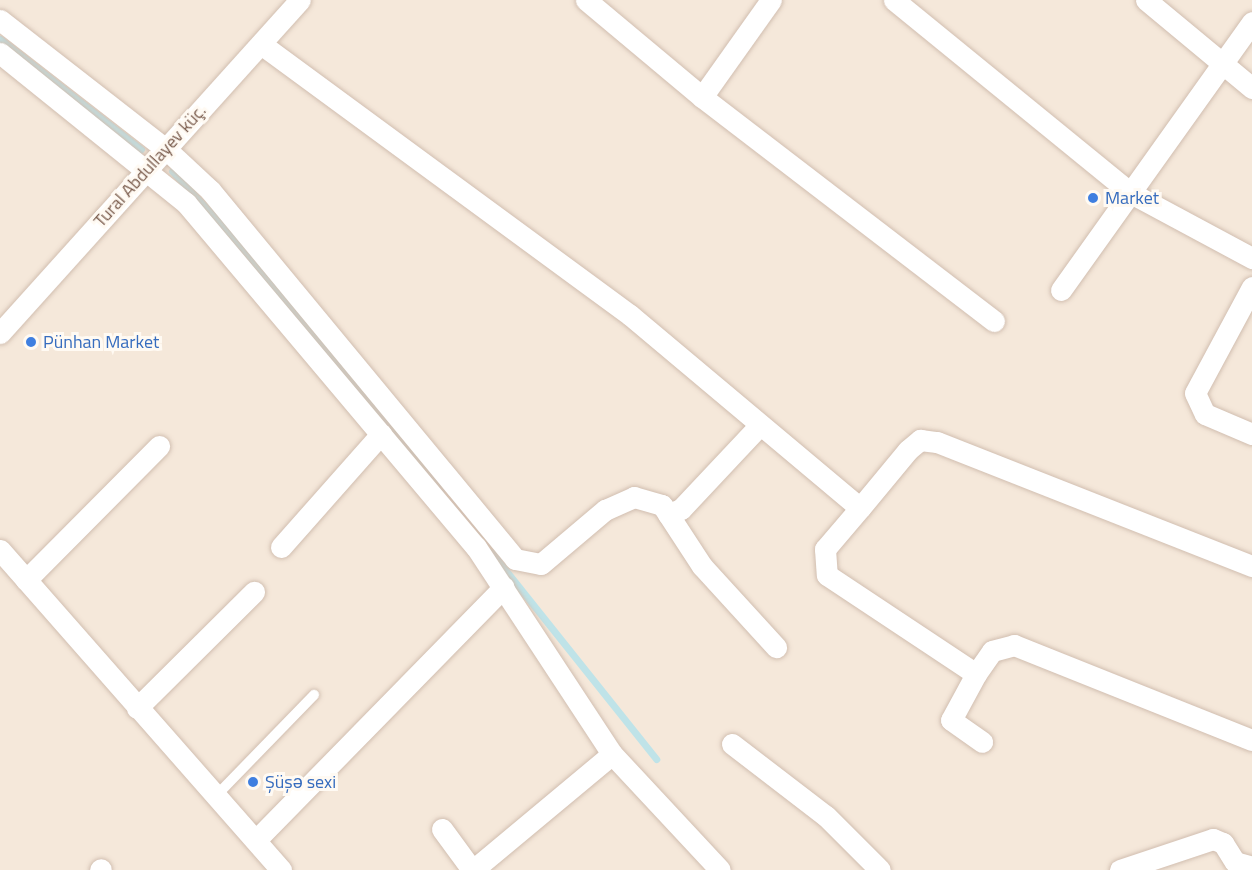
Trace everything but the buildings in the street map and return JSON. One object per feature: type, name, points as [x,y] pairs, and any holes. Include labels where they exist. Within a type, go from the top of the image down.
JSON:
[{"type":"street","name":"Tural Abdullayev küç.","points":[[4,322],[148,169],[300,0]]},
{"type":"street","points":[[586,0],[702,97],[994,321]]},
{"type":"street","points":[[702,97],[771,0]]},
{"type":"street","points":[[894,0],[1129,192],[1252,258]]},
{"type":"street","points":[[1146,0],[1222,68],[1252,88]]},
{"type":"street","points":[[0,20],[166,149],[296,288],[515,559],[541,564],[604,510],[634,497],[662,505],[702,566],[776,647]]},
{"type":"street","points":[[1061,290],[1129,192],[1222,68],[1252,22]]},
{"type":"street","points":[[261,44],[630,315],[758,427],[860,508]]},
{"type":"street","points":[[0,53],[148,169],[207,228],[381,434],[504,587],[612,753],[720,870]]},
{"type":"street","points":[[1252,287],[1195,393],[1205,414],[1252,434]]},
{"type":"street","points":[[668,514],[692,498],[758,427]]},
{"type":"street","points":[[281,547],[381,434]]},
{"type":"street","points":[[976,674],[827,574],[825,549],[908,450],[920,440],[937,442],[1252,567]]},
{"type":"street","points":[[26,580],[159,446]]},
{"type":"street","points":[[0,550],[136,708],[282,870]]},
{"type":"street","points":[[256,840],[504,587]]},
{"type":"street","points":[[136,708],[254,592]]},
{"type":"street","points":[[982,742],[951,720],[976,674],[992,651],[1014,645],[1252,740]]},
{"type":"street","points":[[732,744],[826,816],[880,870]]},
{"type":"street","points":[[442,830],[472,870],[612,753]]},
{"type":"street","points":[[1120,870],[1213,839],[1223,843],[1235,862],[1252,867]]},
{"type":"lane","points":[[216,796],[314,695]]},
{"type":"shaded area","points":[[0,0],[1252,0],[1252,870],[0,870]]},
{"type":"waterway","points":[[0,39],[141,149]]},
{"type":"waterway","points":[[172,171],[232,236],[441,490]]},
{"type":"waterway","points":[[491,552],[656,759]]},
{"type":"place","name":"Market","points":[[1093,198]]},
{"type":"place","name":"Pünhan Market","points":[[31,342]]},
{"type":"place","name":"Şüşə sexi","points":[[253,782]]}]
